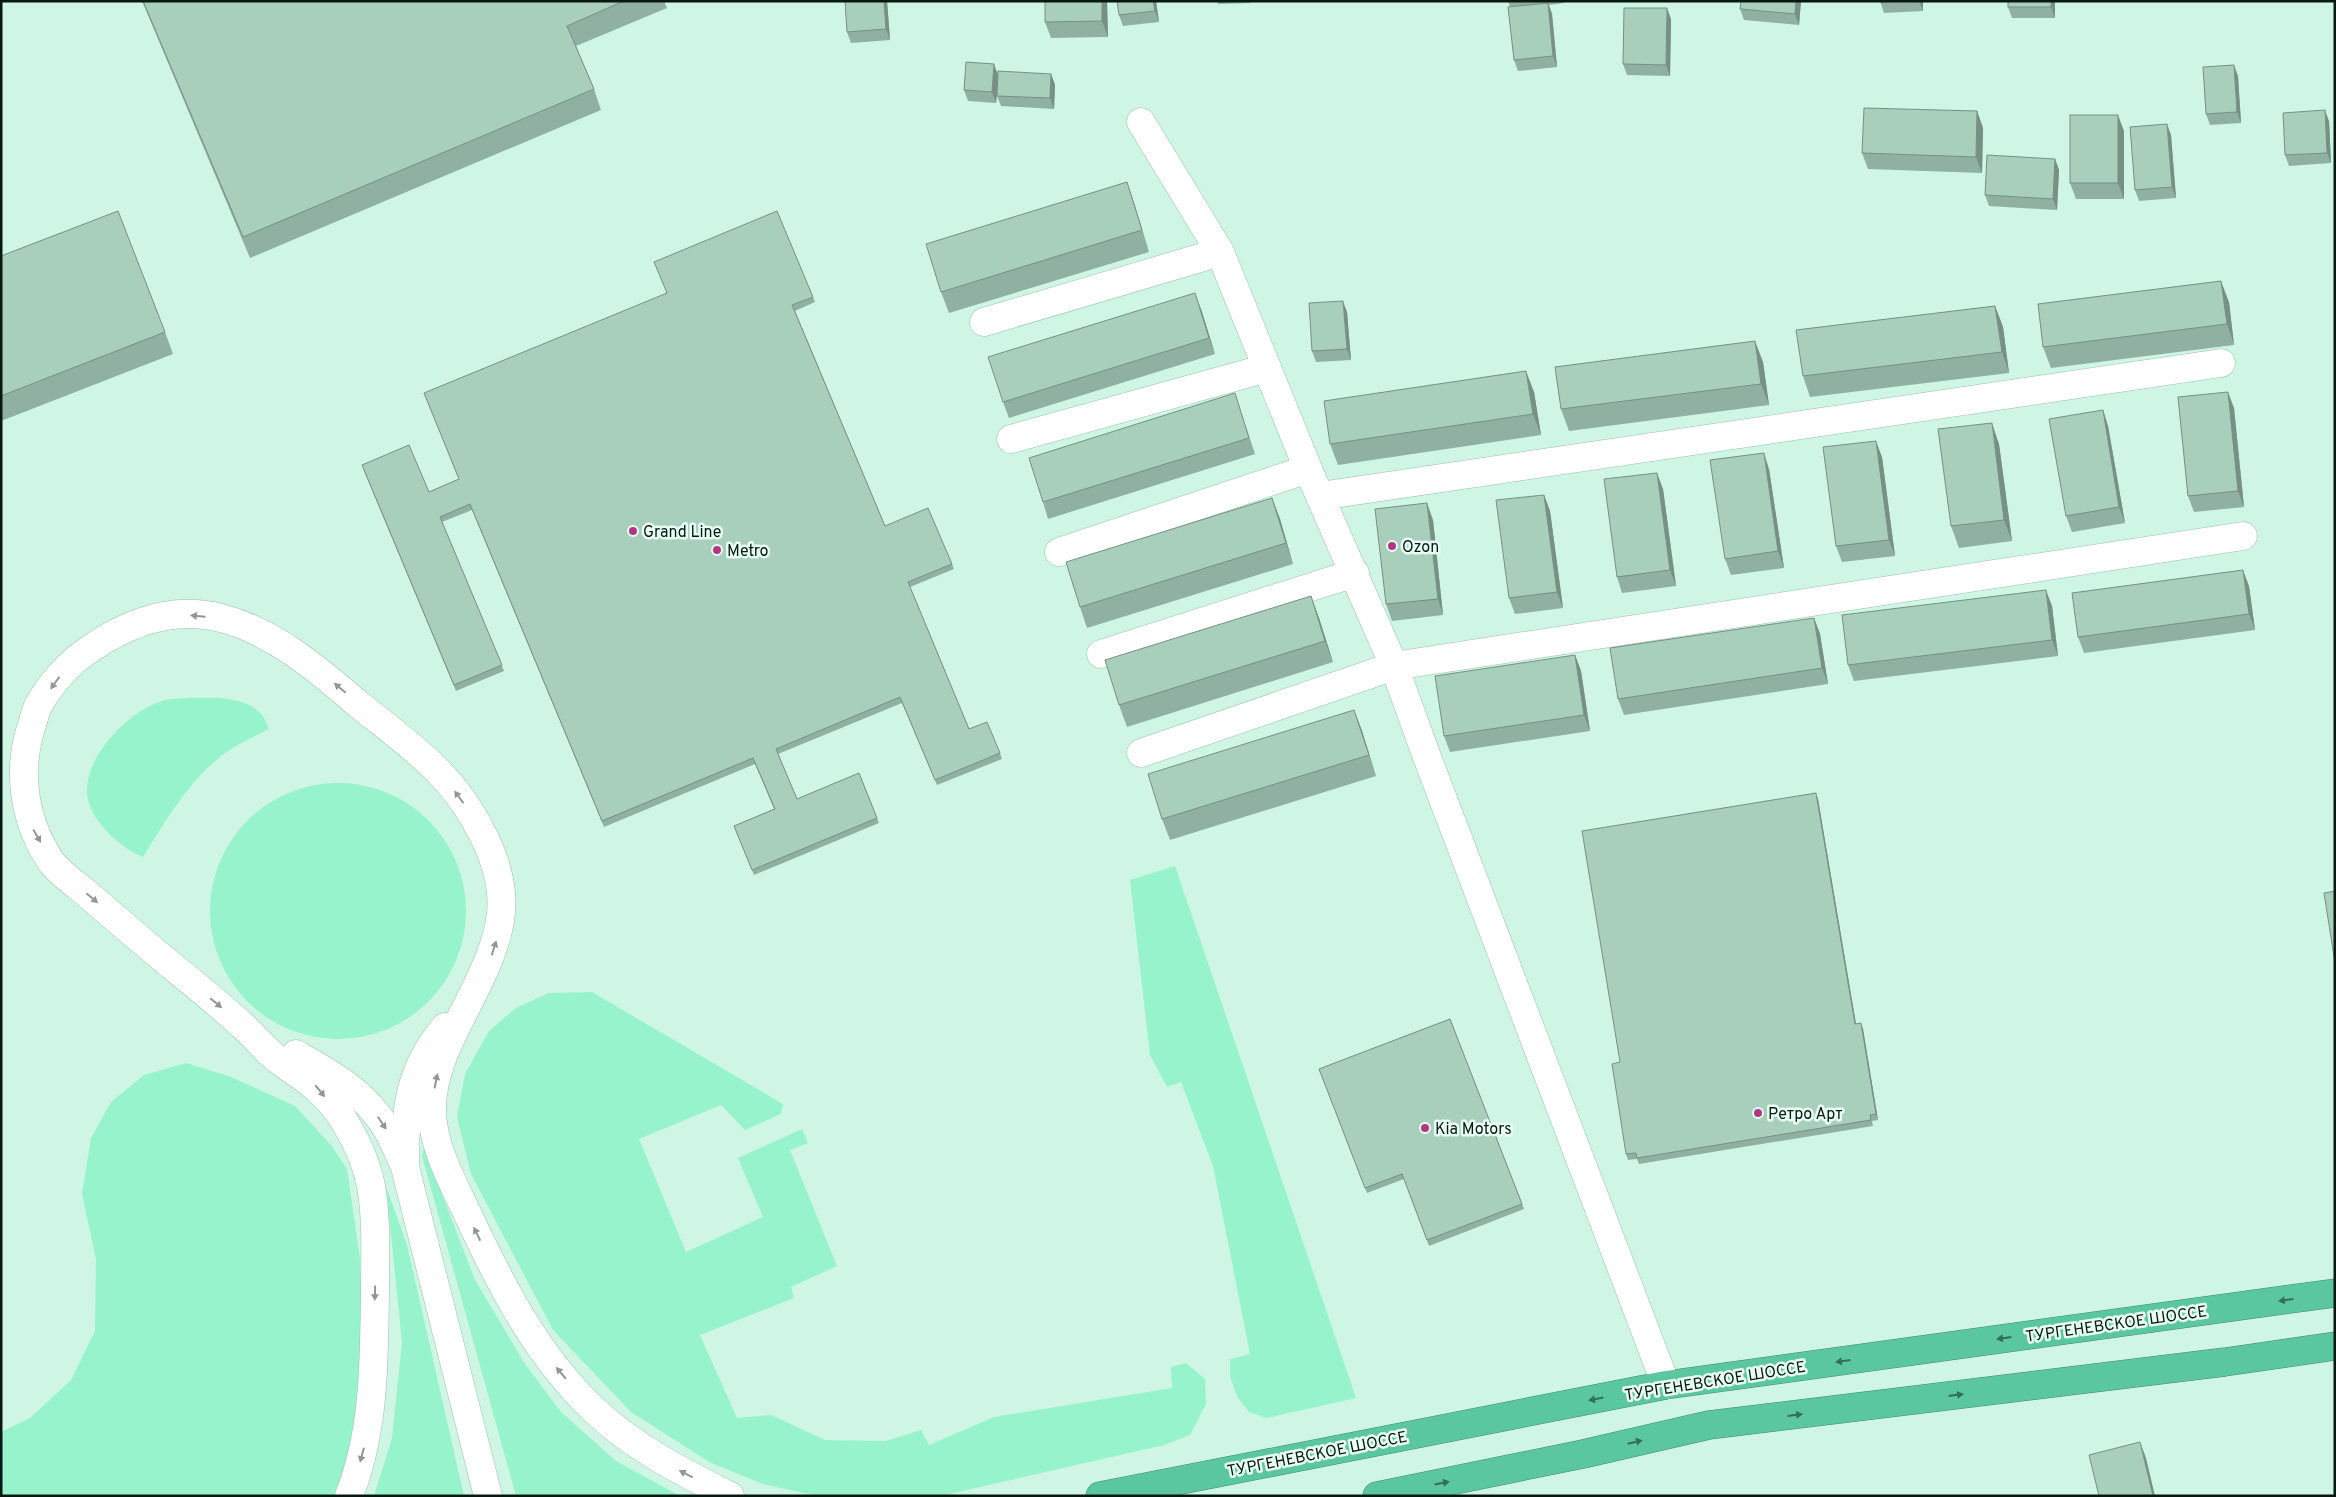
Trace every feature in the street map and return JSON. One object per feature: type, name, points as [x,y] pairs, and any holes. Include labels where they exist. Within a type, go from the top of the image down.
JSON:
[{"type":"highway","name":"ТУРГЕНЕВСКОЕ ШОССЕ","points":[[1100,1496],[1666,1385],[2335,1293]]},
{"type":"highway","points":[[1377,1496],[1709,1426],[2225,1362],[2335,1346]]},
{"type":"street","points":[[1141,122],[1220,252],[1308,469],[1394,666],[1666,1385]]},
{"type":"street","points":[[984,322],[1220,252]]},
{"type":"street","points":[[1320,496],[2221,363]]},
{"type":"street","points":[[1011,439],[1267,368]]},
{"type":"street","points":[[1059,552],[1308,469]]},
{"type":"street","points":[[1141,753],[1394,666],[2243,536]]},
{"type":"street","points":[[1101,654],[1355,573]]},
{"type":"street","points":[[350,1496],[365,1441],[373,1391],[376,1244],[372,1188],[364,1160],[340,1115],[314,1084],[274,1058],[244,1026],[54,866],[32,826],[24,786],[25,748],[36,709],[67,666],[89,649],[119,631],[160,615],[193,615],[222,618],[277,641],[329,679],[440,772],[472,816],[498,872],[502,901],[499,929],[492,955],[436,1076],[431,1111],[445,1165],[492,1266],[528,1329],[558,1371],[595,1411],[648,1452],[680,1471],[730,1496]]},
{"type":"street","points":[[405,1167],[405,1120],[412,1083],[418,1067],[436,1037],[474,993]]},
{"type":"street","points":[[244,1026],[333,1074],[350,1086],[366,1100],[385,1126],[405,1167],[488,1496]]},
{"type":"green space","points":[[189,698],[228,699],[247,704],[262,715],[269,729],[234,747],[206,770],[183,797],[143,857],[116,840],[100,823],[89,803],[87,793],[88,779],[100,752],[121,727],[134,716],[162,701]]},
{"type":"green space","points":[[325,783],[351,783],[387,792],[409,804],[429,820],[445,840],[457,862],[464,886],[466,911],[464,936],[457,960],[445,982],[429,1002],[409,1018],[387,1030],[351,1039],[325,1039],[289,1030],[267,1018],[247,1002],[231,982],[219,960],[210,924],[210,898],[219,862],[231,840],[247,820],[267,804],[289,792]]},
{"type":"green space","points":[[1175,866],[1356,1398],[1267,1418],[1249,1412],[1238,1398],[1230,1377],[1230,1359],[1250,1354],[1213,1166],[1181,1082],[1167,1087],[1150,1055],[1130,880]]},
{"type":"green space","points":[[592,992],[783,1104],[781,1114],[745,1130],[721,1105],[639,1139],[686,1252],[763,1217],[738,1158],[802,1129],[808,1143],[790,1150],[837,1266],[791,1287],[794,1298],[700,1335],[737,1418],[771,1415],[825,1440],[886,1441],[921,1430],[929,1445],[994,1417],[1172,1388],[1171,1367],[1186,1363],[1205,1379],[1206,1404],[1190,1435],[1164,1445],[945,1495],[817,1496],[763,1484],[711,1463],[631,1412],[553,1330],[471,1174],[457,1117],[465,1074],[489,1031],[516,1008],[549,993]]},
{"type":"green space","points":[[186,1063],[231,1077],[295,1106],[331,1145],[347,1169],[360,1259],[363,1380],[348,1463],[334,1496],[1,1496],[1,1432],[30,1418],[71,1380],[95,1331],[96,1259],[82,1194],[91,1138],[111,1102],[144,1075]]},
{"type":"green space","points":[[424,1147],[475,1280],[525,1364],[561,1412],[616,1461],[680,1496],[516,1496],[422,1156]]},
{"type":"green space","points":[[386,1186],[407,1245],[464,1496],[374,1496],[392,1438],[402,1342]]},
{"type":"building","points":[[143,1],[624,1],[567,26],[594,89],[243,237]]},
{"type":"building","points":[[845,1],[884,1],[886,29],[847,32]]},
{"type":"building","points":[[1045,1],[1102,1],[1102,21],[1045,22]]},
{"type":"building","points":[[1117,1],[1153,1],[1155,11],[1119,15]]},
{"type":"building","points":[[1741,1],[1796,1],[1795,14],[1740,9]]},
{"type":"building","points":[[2008,1],[2051,1],[2051,7],[2008,7]]},
{"type":"building","points":[[1548,3],[1553,56],[1514,60],[1508,7]]},
{"type":"building","points":[[1624,8],[1667,8],[1666,65],[1623,64]]},
{"type":"building","points":[[966,62],[994,64],[992,92],[964,90]]},
{"type":"building","points":[[2234,65],[2237,112],[2206,114],[2203,67]]},
{"type":"building","points":[[998,71],[1051,74],[1050,98],[997,96]]},
{"type":"building","points":[[1864,108],[1977,111],[1976,157],[1862,153]]},
{"type":"building","points":[[2325,110],[2327,153],[2285,155],[2283,113]]},
{"type":"building","points":[[2070,115],[2118,115],[2118,183],[2070,183]]},
{"type":"building","points":[[2167,124],[2172,187],[2135,190],[2130,127]]},
{"type":"building","points":[[1987,155],[2055,159],[2053,199],[1985,195]]},
{"type":"building","points":[[1127,182],[1142,230],[941,292],[926,244]]},
{"type":"building","points":[[118,211],[165,332],[1,396],[1,256]]},
{"type":"building","name":"Metro","points":[[777,211],[813,297],[792,305],[885,526],[928,508],[952,564],[908,582],[969,729],[987,722],[1000,753],[935,780],[900,697],[776,749],[797,799],[859,773],[877,818],[752,870],[734,826],[775,809],[753,758],[602,821],[470,504],[440,517],[502,665],[454,685],[362,465],[409,445],[429,492],[459,479],[424,393],[667,293],[654,262]]},
{"type":"building","points":[[2221,281],[2227,324],[2043,347],[2038,304]]},
{"type":"building","points":[[1195,293],[1209,338],[1003,402],[988,357]]},
{"type":"building","points":[[1343,301],[1347,349],[1312,351],[1309,303]]},
{"type":"building","points":[[1995,306],[2002,352],[1803,376],[1796,330]]},
{"type":"building","points":[[1755,341],[1761,384],[1561,409],[1555,367]]},
{"type":"building","points":[[1526,371],[1533,414],[1330,444],[1324,401]]},
{"type":"building","points":[[2228,392],[2238,491],[2188,496],[2178,397]]},
{"type":"building","points":[[1235,393],[1249,438],[1043,502],[1029,458]]},
{"type":"building","points":[[2103,410],[2119,507],[2066,516],[2049,419]]},
{"type":"building","points":[[1992,423],[2004,520],[1951,526],[1938,429]]},
{"type":"building","points":[[1876,441],[1889,540],[1836,546],[1823,447]]},
{"type":"building","points":[[1764,453],[1778,551],[1725,559],[1710,460]]},
{"type":"building","points":[[1657,473],[1670,570],[1617,577],[1604,479]]},
{"type":"building","points":[[1544,495],[1557,592],[1509,598],[1496,500]]},
{"type":"building","points":[[1272,498],[1286,543],[1080,607],[1066,562]]},
{"type":"building","points":[[1427,503],[1438,599],[1386,604],[1375,509]]},
{"type":"building","points":[[2243,570],[2249,614],[2078,637],[2072,593]]},
{"type":"building","points":[[2046,590],[2052,640],[1848,665],[1842,615]]},
{"type":"building","points":[[1311,596],[1325,641],[1119,705],[1105,660]]},
{"type":"building","points":[[1814,618],[1822,668],[1618,699],[1610,648]]},
{"type":"building","points":[[1575,655],[1584,715],[1444,736],[1435,676]]},
{"type":"building","points":[[1354,710],[1369,755],[1162,819],[1148,774]]},
{"type":"building","points":[[1816,793],[1855,1024],[1861,1023],[1876,1114],[1870,1115],[1871,1120],[1637,1158],[1636,1153],[1626,1154],[1612,1064],[1620,1062],[1582,831]]},
{"type":"building","points":[[2335,891],[2335,963],[2324,893]]},
{"type":"building","points":[[1450,1019],[1522,1204],[1427,1240],[1402,1174],[1365,1188],[1319,1069]]},
{"type":"building","points":[[2140,1442],[2153,1496],[2099,1496],[2089,1455]]},
{"type":"place","name":"Grand Line","points":[[633,531]]},
{"type":"place","name":"Ozon","points":[[1392,546]]},
{"type":"place","name":"Metro","points":[[717,550]]},
{"type":"place","name":"Ретро Арт","points":[[1758,1113]]},
{"type":"place","name":"Kia Motors","points":[[1425,1128]]}]
